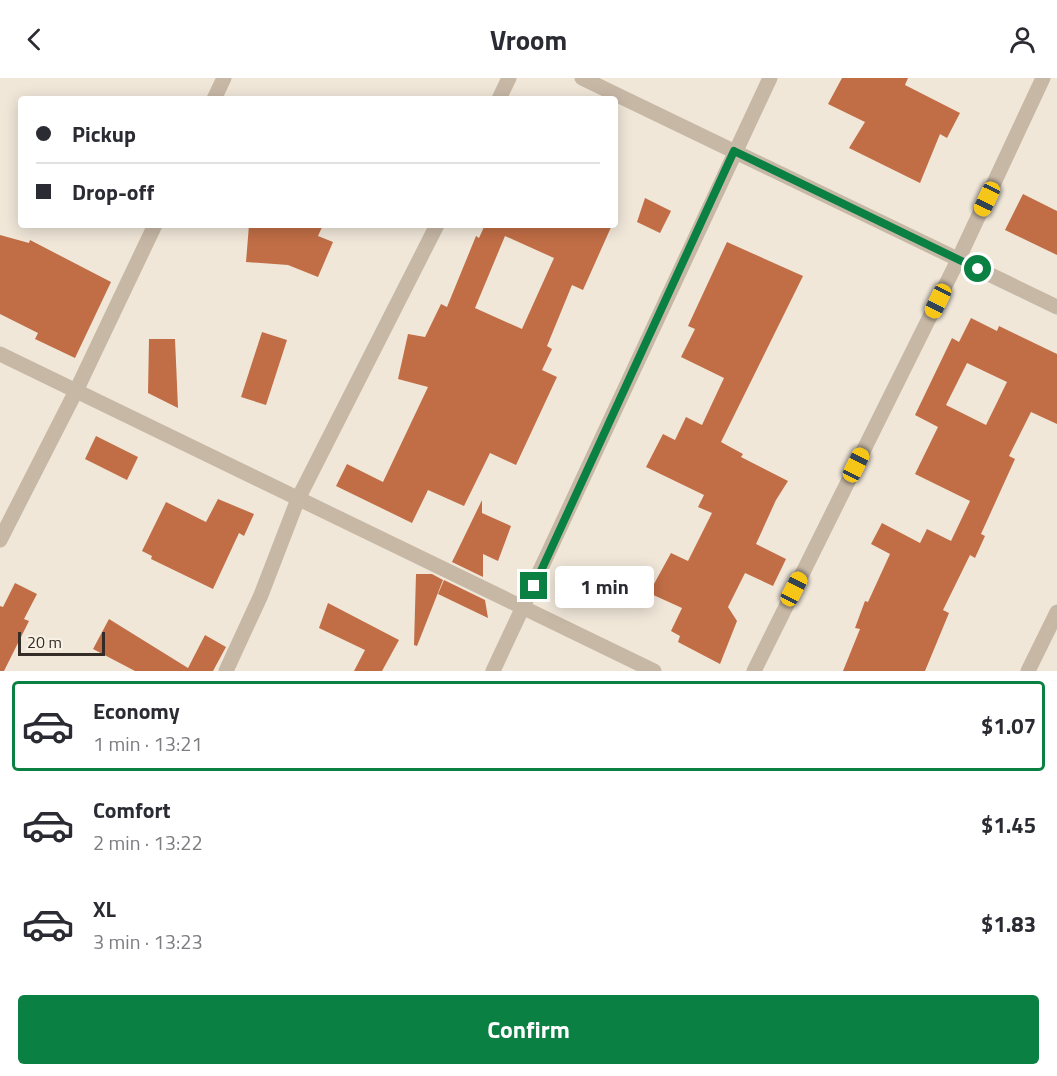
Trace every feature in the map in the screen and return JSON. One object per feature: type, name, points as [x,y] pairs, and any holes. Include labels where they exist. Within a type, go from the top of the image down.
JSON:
[{"type":"street","points":[[215,96],[224,78]]},
{"type":"street","points":[[500,96],[509,78]]},
{"type":"street","points":[[582,78],[1057,308]]},
{"type":"street","points":[[493,671],[770,78]]},
{"type":"street","points":[[754,671],[958,260],[1043,78]]},
{"type":"street","points":[[0,540],[76,391],[154,228]]},
{"type":"street","points":[[226,671],[261,595],[298,499],[435,228]]},
{"type":"street","points":[[0,354],[654,671]]},
{"type":"street","points":[[1028,671],[1057,612]]},
{"type":"building","points":[[842,78],[908,78],[905,85],[960,113],[947,138],[940,134],[920,183],[849,148],[865,122],[828,104]]},
{"type":"building","points":[[1023,194],[1057,211],[1057,255],[1005,230]]},
{"type":"building","points":[[645,198],[671,211],[660,233],[637,222]]},
{"type":"building","points":[[249,228],[322,228],[318,236],[333,242],[318,277],[288,265],[246,262]]},
{"type":"building","points":[[484,228],[611,228],[583,290],[572,285],[547,346],[552,349],[542,370],[557,377],[516,465],[490,453],[464,506],[428,490],[412,523],[336,486],[347,464],[383,482],[428,387],[398,379],[408,334],[425,337],[441,304],[447,307],[476,236],[479,238]],"holes":[[[505,236],[554,258],[522,329],[475,308]]]},
{"type":"building","points":[[0,235],[29,243],[30,240],[111,282],[75,358],[35,339],[38,333],[0,314]]},
{"type":"building","points":[[727,242],[803,276],[721,442],[743,454],[741,457],[788,481],[776,500],[756,544],[786,559],[773,586],[745,573],[728,607],[737,621],[720,664],[678,642],[680,636],[671,631],[682,608],[649,593],[671,553],[688,561],[712,513],[698,507],[704,495],[646,467],[663,434],[675,440],[686,417],[702,425],[724,378],[681,357],[695,329],[688,326]]},
{"type":"building","points":[[971,318],[997,331],[999,326],[1057,354],[1057,424],[1031,412],[1009,456],[1015,459],[981,534],[985,536],[975,558],[970,555],[943,610],[949,613],[925,671],[843,671],[860,629],[855,628],[865,601],[868,602],[890,554],[871,544],[882,523],[920,543],[927,529],[951,541],[970,501],[915,474],[938,427],[915,415],[952,338],[959,342]],"holes":[[[967,363],[1007,382],[986,425],[946,405]]]},
{"type":"building","points":[[262,332],[287,340],[266,405],[241,397]]},
{"type":"building","points":[[149,339],[175,339],[178,408],[148,393]]},
{"type":"building","points":[[96,436],[138,457],[127,480],[85,459]]},
{"type":"building","points":[[218,499],[254,514],[244,536],[239,533],[213,589],[151,559],[152,556],[142,551],[166,502],[206,522]]},
{"type":"building","points":[[482,500],[482,513],[511,526],[498,561],[483,554],[483,577],[452,562]]},
{"type":"building","points":[[416,574],[432,574],[443,580],[417,646],[414,645]]},
{"type":"building","points":[[444,580],[485,600],[488,618],[438,594]]},
{"type":"building","points":[[15,583],[37,594],[24,619],[29,621],[4,671],[0,671],[0,606],[3,607]]},
{"type":"building","points":[[328,603],[399,640],[382,671],[354,671],[365,650],[319,628]]},
{"type":"building","points":[[109,619],[188,668],[205,635],[226,647],[213,671],[135,671],[93,649]]},
{"type":"route","points":[[534,586],[734,151],[978,269]]}]
